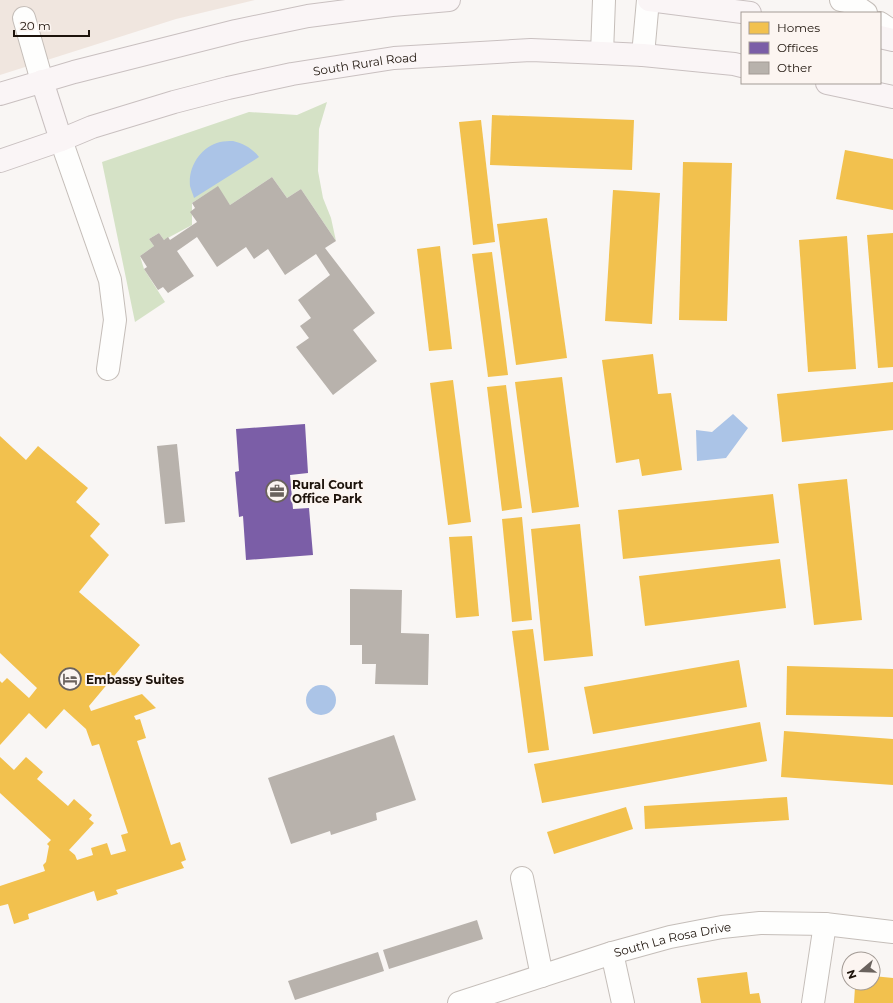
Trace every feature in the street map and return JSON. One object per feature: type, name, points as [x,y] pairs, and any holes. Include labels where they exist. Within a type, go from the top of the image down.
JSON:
[{"type":"main road","points":[[0,94],[74,72],[236,30],[314,16],[392,5],[449,0]]},
{"type":"main road","points":[[649,0],[742,12]]},
{"type":"main road","points":[[881,37],[893,40]]},
{"type":"main road","name":"South Rural Road","points":[[0,161],[61,140],[92,127],[174,102],[292,74],[394,58],[531,50],[643,55],[741,66]]},
{"type":"main road","points":[[42,81],[61,140]]},
{"type":"main road","points":[[832,84],[893,97]]},
{"type":"street","points":[[602,52],[604,0]]},
{"type":"street","points":[[643,55],[649,0]]},
{"type":"street","points":[[841,0],[850,2],[865,12]]},
{"type":"street","points":[[24,18],[42,81]]},
{"type":"street","points":[[881,24],[893,32]]},
{"type":"street","points":[[61,140],[110,280],[115,320],[108,369]]},
{"type":"street","points":[[522,878],[542,976]]},
{"type":"street","name":"South La Rosa Drive","points":[[459,1003],[612,953],[670,937],[722,927],[760,923],[825,924],[893,932]]},
{"type":"street","points":[[813,1003],[825,924]]},
{"type":"street","points":[[612,953],[623,1003]]},
{"type":"shaded area","points":[[0,0],[255,0],[176,19],[0,75]]},
{"type":"green space","points":[[327,102],[319,129],[318,171],[323,198],[331,218],[336,241],[301,189],[287,198],[272,177],[230,205],[217,187],[192,203],[192,225],[164,240],[159,233],[149,239],[154,246],[140,256],[144,269],[165,302],[135,322],[102,162],[249,112],[297,115]]},
{"type":"water","points":[[233,141],[248,147],[259,157],[194,198],[190,186],[190,179],[191,171],[197,158],[207,148],[213,145]]},
{"type":"water","points":[[733,414],[748,428],[726,458],[697,461],[696,430],[712,432]]},
{"type":"water","points":[[321,685],[332,689],[336,700],[332,711],[321,715],[310,711],[306,700],[310,689]]},
{"type":"building: Homes","points":[[492,115],[634,120],[632,170],[490,165]]},
{"type":"building: Homes","points":[[481,120],[495,242],[473,245],[459,122]]},
{"type":"building: Homes","points":[[845,150],[893,159],[893,210],[836,199]]},
{"type":"building: Homes","points":[[683,162],[732,163],[727,321],[679,320]]},
{"type":"building: Homes","points":[[613,190],[660,193],[652,324],[605,321]]},
{"type":"building: Homes","points":[[547,218],[567,358],[516,365],[497,224]]},
{"type":"building: Homes","points":[[893,233],[893,367],[878,368],[867,235]]},
{"type":"building: Homes","points":[[847,236],[856,369],[808,372],[799,240]]},
{"type":"building: Homes","points":[[440,246],[452,349],[429,351],[417,249]]},
{"type":"building: Homes","points":[[492,252],[508,375],[488,377],[472,254]]},
{"type":"building: Homes","points":[[653,354],[658,394],[671,393],[682,470],[642,476],[639,459],[616,463],[602,360]]},
{"type":"building: Homes","points":[[562,377],[579,507],[532,513],[515,382]]},
{"type":"building: Homes","points":[[453,380],[471,522],[448,525],[430,383]]},
{"type":"building: Homes","points":[[893,382],[893,430],[782,442],[777,394]]},
{"type":"building: Homes","points":[[506,385],[522,508],[502,511],[487,387]]},
{"type":"building: Homes","name":"Embassy Suites","points":[[0,436],[26,460],[38,446],[88,488],[76,502],[100,524],[90,536],[109,555],[79,592],[140,645],[89,706],[91,711],[142,694],[156,708],[134,716],[136,720],[140,719],[146,738],[137,741],[171,845],[180,842],[186,860],[181,862],[184,868],[116,890],[118,894],[97,901],[94,891],[28,914],[29,919],[14,924],[8,904],[0,906],[0,886],[45,871],[43,865],[46,862],[49,846],[47,844],[51,840],[0,793],[0,757],[14,770],[26,757],[43,772],[37,779],[68,806],[74,799],[92,815],[89,819],[94,823],[69,850],[75,855],[77,860],[93,855],[91,848],[107,843],[111,855],[126,851],[121,835],[128,833],[99,744],[92,746],[86,729],[64,709],[46,729],[29,713],[0,745],[0,681],[2,683],[7,678],[29,698],[37,688],[0,653]]},
{"type":"building: Homes","points":[[847,479],[862,620],[814,625],[798,484]]},
{"type":"building: Homes","points":[[773,494],[779,543],[623,559],[618,510]]},
{"type":"building: Homes","points":[[522,517],[532,620],[512,622],[502,519]]},
{"type":"building: Homes","points":[[580,524],[593,656],[544,661],[531,529]]},
{"type":"building: Homes","points":[[472,536],[479,616],[456,618],[449,537]]},
{"type":"building: Homes","points":[[780,559],[786,608],[645,626],[639,576]]},
{"type":"building: Homes","points":[[533,629],[549,750],[528,753],[512,631]]},
{"type":"building: Homes","points":[[739,660],[747,707],[593,734],[584,687]]},
{"type":"building: Homes","points":[[787,666],[893,669],[893,717],[786,715]]},
{"type":"building: Homes","points":[[760,722],[767,761],[542,803],[534,764]]},
{"type":"building: Homes","points":[[784,731],[893,739],[893,785],[781,777]]},
{"type":"building: Homes","points":[[787,797],[789,820],[645,829],[644,806]]},
{"type":"building: Homes","points":[[626,807],[633,829],[554,854],[547,832]]},
{"type":"building: Homes","points":[[747,972],[750,994],[759,993],[761,1003],[701,1003],[697,978]]},
{"type":"building: Homes","points":[[881,977],[893,978],[893,1003],[854,1003],[855,991],[881,991]]},
{"type":"building: Offices","points":[[305,424],[308,473],[290,475],[293,509],[309,508],[313,555],[246,560],[243,516],[239,517],[235,472],[239,471],[236,429]]},
{"type":"building: Other","points":[[272,177],[287,198],[301,189],[336,241],[325,248],[375,313],[353,330],[377,361],[333,395],[296,347],[309,338],[300,326],[311,318],[298,300],[330,275],[316,254],[285,275],[268,249],[254,259],[246,247],[217,267],[197,237],[177,251],[194,276],[168,293],[163,287],[158,290],[144,269],[147,267],[140,256],[154,246],[149,239],[159,233],[164,240],[168,237],[170,240],[197,222],[190,212],[195,208],[192,203],[218,186],[230,205]]},
{"type":"building: Other","points":[[177,444],[185,522],[165,524],[157,446]]},
{"type":"building: Other","points":[[350,589],[402,590],[401,633],[429,634],[428,685],[375,684],[376,664],[362,664],[362,645],[350,645]]},
{"type":"building: Other","points":[[394,735],[416,800],[376,813],[377,820],[331,835],[330,831],[291,844],[268,778]]},
{"type":"building: Other","points":[[477,920],[483,939],[389,969],[383,950]]},
{"type":"building: Other","points":[[378,952],[384,971],[295,1000],[288,981]]},
{"type":"place","name":"Rural Court Office Park","points":[[277,491]]},
{"type":"place","name":"Embassy Suites","points":[[70,679]]}]
